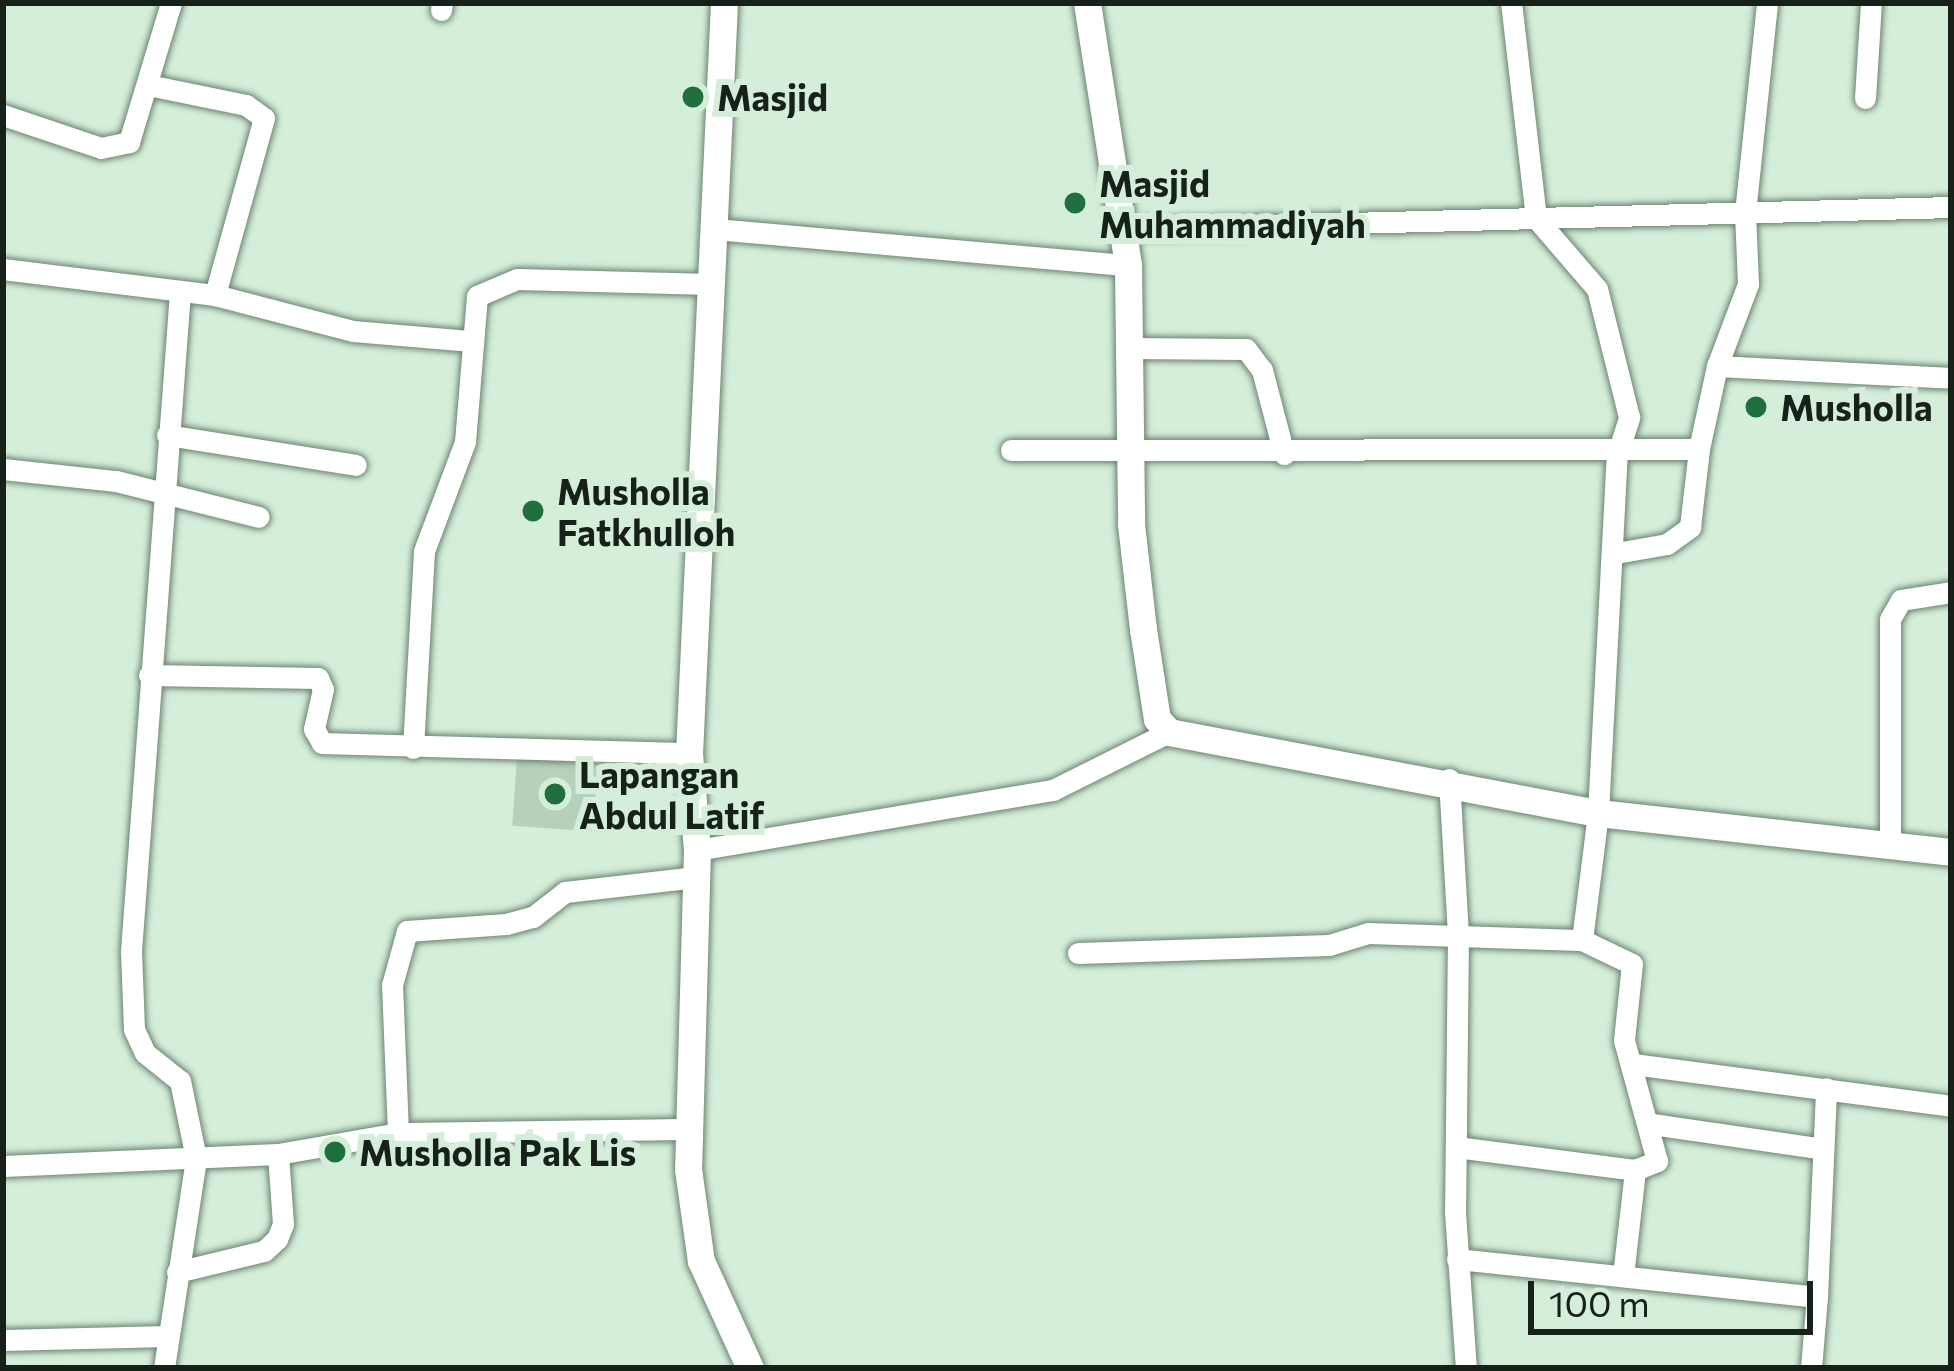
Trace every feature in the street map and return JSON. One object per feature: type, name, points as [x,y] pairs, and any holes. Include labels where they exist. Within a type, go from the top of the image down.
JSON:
[{"type":"street","points":[[3,115],[116,147],[128,142],[171,3]]},
{"type":"street","points":[[724,3],[689,754],[696,863],[689,1210],[700,1261],[750,1368]]},
{"type":"street","points":[[1087,3],[1127,266],[1130,451],[1143,629],[1157,719],[1169,732]]},
{"type":"street","points":[[1510,3],[1536,218],[1570,251],[1608,317],[1629,417],[1617,455],[1616,553],[1598,813],[1582,940]]},
{"type":"street","points":[[1616,553],[1667,544],[1690,527],[1699,449],[1717,366],[1748,284],[1745,213],[1767,3]]},
{"type":"street","points":[[1865,98],[1871,3]]},
{"type":"street","points":[[148,85],[246,105],[263,118],[214,295]]},
{"type":"street","points":[[1123,229],[1951,208]]},
{"type":"street","points":[[714,229],[1127,266]]},
{"type":"street","points":[[3,269],[214,295],[352,331],[469,341]]},
{"type":"street","points":[[413,748],[424,550],[465,442],[469,341],[477,296],[499,282],[711,284]]},
{"type":"street","points":[[164,1368],[196,1158],[180,1081],[145,1053],[134,1029],[131,951],[162,491],[181,291]]},
{"type":"street","points":[[1129,348],[1246,349],[1262,370],[1284,454]]},
{"type":"street","points":[[1717,366],[1951,378]]},
{"type":"street","points":[[167,435],[356,465]]},
{"type":"street","points":[[1011,450],[1617,455],[1699,449]]},
{"type":"street","points":[[3,469],[162,491],[260,517]]},
{"type":"street","points":[[1889,847],[1890,619],[1901,600],[1951,592]]},
{"type":"street","points":[[149,675],[318,678],[323,689],[314,729],[322,743],[689,754]]},
{"type":"street","points":[[398,1133],[392,985],[407,931],[506,924],[533,917],[565,892],[1053,790],[1169,732],[1448,779],[1598,813],[1951,852]]},
{"type":"street","points":[[1448,779],[1457,932],[1457,1259],[1466,1368]]},
{"type":"street","points":[[1078,953],[1457,932],[1582,940],[1632,964],[1624,1040],[1652,1124],[1657,1162],[1635,1170],[1456,1147]]},
{"type":"street","points":[[1633,1064],[1951,1106]]},
{"type":"street","points":[[1811,1368],[1826,1088]]},
{"type":"street","points":[[1652,1124],[1823,1149]]},
{"type":"street","points":[[3,1166],[278,1154],[398,1133],[691,1129]]},
{"type":"street","points":[[177,1273],[264,1251],[277,1239],[284,1224],[278,1154]]},
{"type":"street","points":[[1623,1276],[1635,1170]]},
{"type":"street","points":[[1457,1259],[1817,1297]]},
{"type":"street","points":[[3,1340],[167,1336]]},
{"type":"green space","name":"Lapangan Abdul Latif","points":[[517,758],[598,764],[593,831],[512,826]]},
{"type":"place","name":"Masjid","points":[[693,97]]},
{"type":"place","name":"Masjid Muhammadiyah","points":[[1075,203]]},
{"type":"place","name":"Musholla","points":[[1756,407]]},
{"type":"place","name":"Musholla Fatkhulloh","points":[[533,511]]},
{"type":"place","name":"Lapangan Abdul Latif","points":[[555,794]]},
{"type":"place","name":"Musholla Pak Lis","points":[[335,1152]]}]
